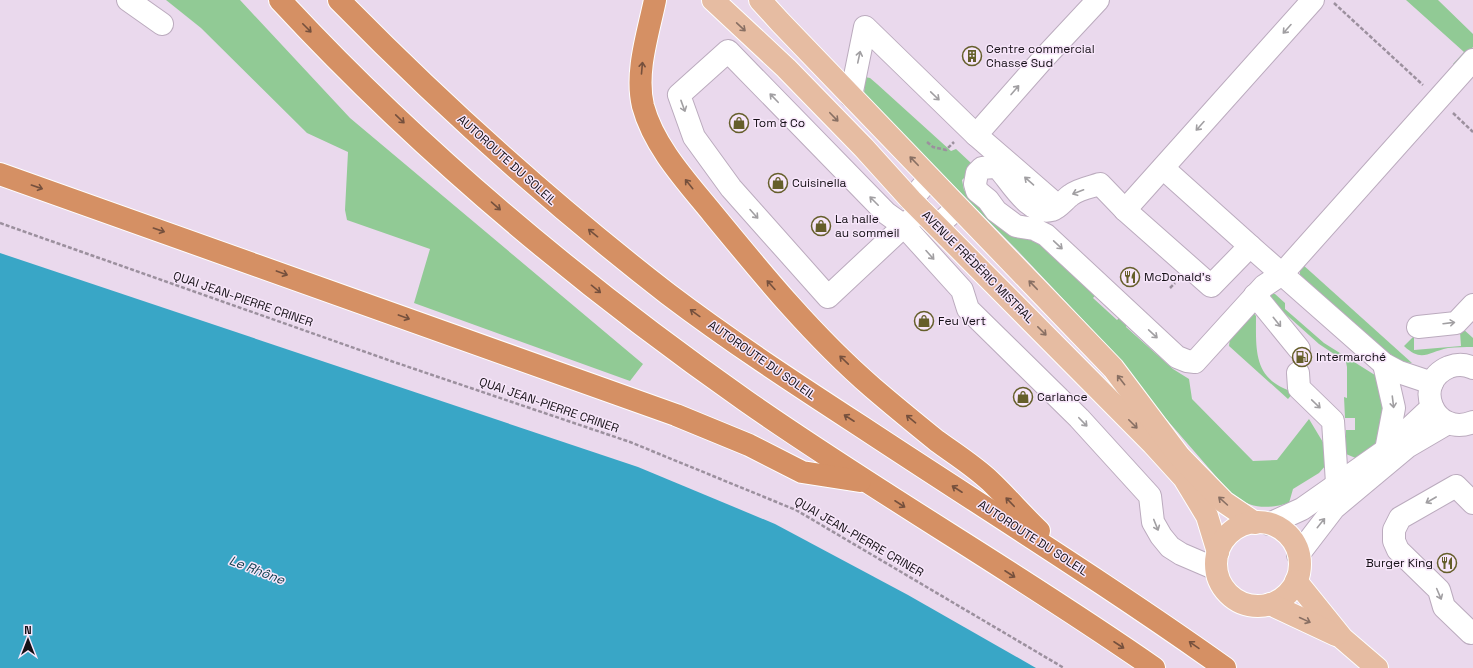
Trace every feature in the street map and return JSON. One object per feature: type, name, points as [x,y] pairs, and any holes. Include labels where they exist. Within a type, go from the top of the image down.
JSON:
[{"type":"highway","points":[[280,0],[349,71],[437,155],[537,242],[644,327],[747,402],[1154,668]]},
{"type":"highway","name":"AUTOROUTE DU SOLEIL","points":[[339,0],[466,124],[566,212],[670,294],[769,366],[1067,560],[1225,668]]},
{"type":"highway","points":[[655,4],[643,56],[641,85],[643,106],[652,128],[664,150],[681,174],[765,278],[820,337],[872,387],[936,440],[989,480],[1067,560]]},
{"type":"highway","points":[[0,174],[662,410],[749,445],[802,472],[868,482]]},
{"type":"main road","name":"AVENUE FRÉDÉRIC MISTRAL","points":[[713,0],[786,68],[864,148],[916,205],[1153,444],[1184,478],[1207,516],[1217,561]]},
{"type":"main road","points":[[760,0],[1113,368],[1180,456],[1224,502],[1262,523],[1284,532],[1295,545],[1299,565],[1296,581],[1287,594],[1270,604],[1249,605],[1239,602],[1224,589],[1219,580],[1217,561],[1228,535],[1245,524],[1262,523]]},
{"type":"main road","points":[[1296,581],[1342,638],[1377,668]]},
{"type":"main road","points":[[1270,604],[1342,638]]},
{"type":"street","points":[[128,0],[162,24]]},
{"type":"street","points":[[976,135],[1042,59],[1098,0]]},
{"type":"street","points":[[1125,210],[1313,0]]},
{"type":"street","points":[[851,96],[865,27],[976,135],[1058,206]]},
{"type":"street","points":[[930,178],[904,226],[828,297],[731,188],[694,136],[679,94],[728,51],[886,213],[904,226],[962,290],[968,309],[1079,418],[1150,496],[1154,522],[1160,536],[1181,554],[1217,561]]},
{"type":"street","points":[[1250,246],[1211,286],[1125,210],[1100,184],[1072,194],[1058,206],[1045,210],[1036,208],[1027,202],[1000,170],[994,167],[988,166],[982,168],[977,173],[974,184],[977,191],[988,200],[996,211],[1016,226],[1034,229],[1046,235],[1177,357],[1195,362],[1255,295],[1264,286],[1282,274],[1473,60]]},
{"type":"street","points":[[1163,168],[1384,364],[1399,372],[1432,383]]},
{"type":"street","points":[[937,226],[958,207]]},
{"type":"street","points":[[1255,295],[1299,349]]},
{"type":"street","points":[[1418,327],[1456,323],[1473,305]]},
{"type":"street","points":[[1384,364],[1394,408],[1386,450]]},
{"type":"street","points":[[1472,367],[1462,364],[1453,365],[1440,372],[1432,383],[1430,399],[1432,407],[1441,419],[1448,423],[1464,425],[1473,423]]},
{"type":"street","points":[[1298,373],[1299,388],[1333,420],[1346,487]]},
{"type":"street","points":[[1298,555],[1334,508],[1346,487],[1432,407]]},
{"type":"street","points":[[1262,523],[1302,509],[1346,487],[1407,447],[1448,423]]},
{"type":"street","points":[[1471,633],[1444,607],[1439,590],[1398,550],[1394,540],[1394,530],[1400,518],[1465,486],[1473,503]]},
{"type":"path","points":[[1330,0],[1473,132]]},
{"type":"path","name":"QUAI JEAN-PIERRE CRINER","points":[[0,223],[399,363],[630,442],[796,510],[1064,668]]},
{"type":"green space","points":[[166,0],[240,0],[350,118],[643,364],[630,381],[414,303],[430,249],[347,220],[345,210],[348,152],[307,133],[201,28]]},
{"type":"green space","points":[[1406,0],[1438,0],[1473,34],[1473,47],[1457,64],[1453,64],[1464,52]]},
{"type":"green space","points":[[865,77],[870,78],[877,84],[951,151],[956,149],[971,163],[969,173],[962,180],[964,190],[988,213],[1038,237],[1099,291],[1093,298],[1117,320],[1123,314],[1129,320],[1126,327],[1173,369],[1189,379],[1192,399],[1253,461],[1277,460],[1309,419],[1324,444],[1326,465],[1319,473],[1293,489],[1289,503],[1260,507],[1254,506],[1233,496],[1161,413],[1117,356],[1018,251],[864,95]]},
{"type":"green space","points":[[1302,264],[1412,363],[1403,362],[1386,354],[1300,275],[1300,266]]},
{"type":"green space","points":[[1270,293],[1275,294],[1285,303],[1285,309],[1324,343],[1378,377],[1384,389],[1383,437],[1369,452],[1358,459],[1346,454],[1346,430],[1355,430],[1355,418],[1345,418],[1344,397],[1347,398],[1346,362],[1319,344],[1271,301],[1268,297]]},
{"type":"green space","points":[[1253,312],[1256,316],[1256,341],[1260,363],[1264,372],[1271,380],[1281,387],[1294,392],[1288,399],[1229,346],[1230,338]]},
{"type":"green space","points":[[1462,328],[1473,338],[1473,347],[1448,348],[1421,355],[1410,351],[1404,346],[1414,336],[1414,350],[1461,346],[1460,332]]},
{"type":"water","name":"Le Rhône","points":[[0,253],[638,467],[775,524],[908,595],[1036,668],[0,668]]},
{"type":"place","name":"Centre commercial Chasse Sud","points":[[972,56]]},
{"type":"place","name":"Tom & Co","points":[[739,123]]},
{"type":"place","name":"Cuisinella","points":[[778,183]]},
{"type":"place","name":"La halle au sommeil","points":[[821,226]]},
{"type":"place","name":"McDonald's","points":[[1130,277]]},
{"type":"place","name":"Feu Vert","points":[[924,321]]},
{"type":"place","name":"Intermarché","points":[[1302,357]]},
{"type":"place","name":"Carlance","points":[[1023,397]]},
{"type":"place","name":"Burger King","points":[[1447,563]]}]
